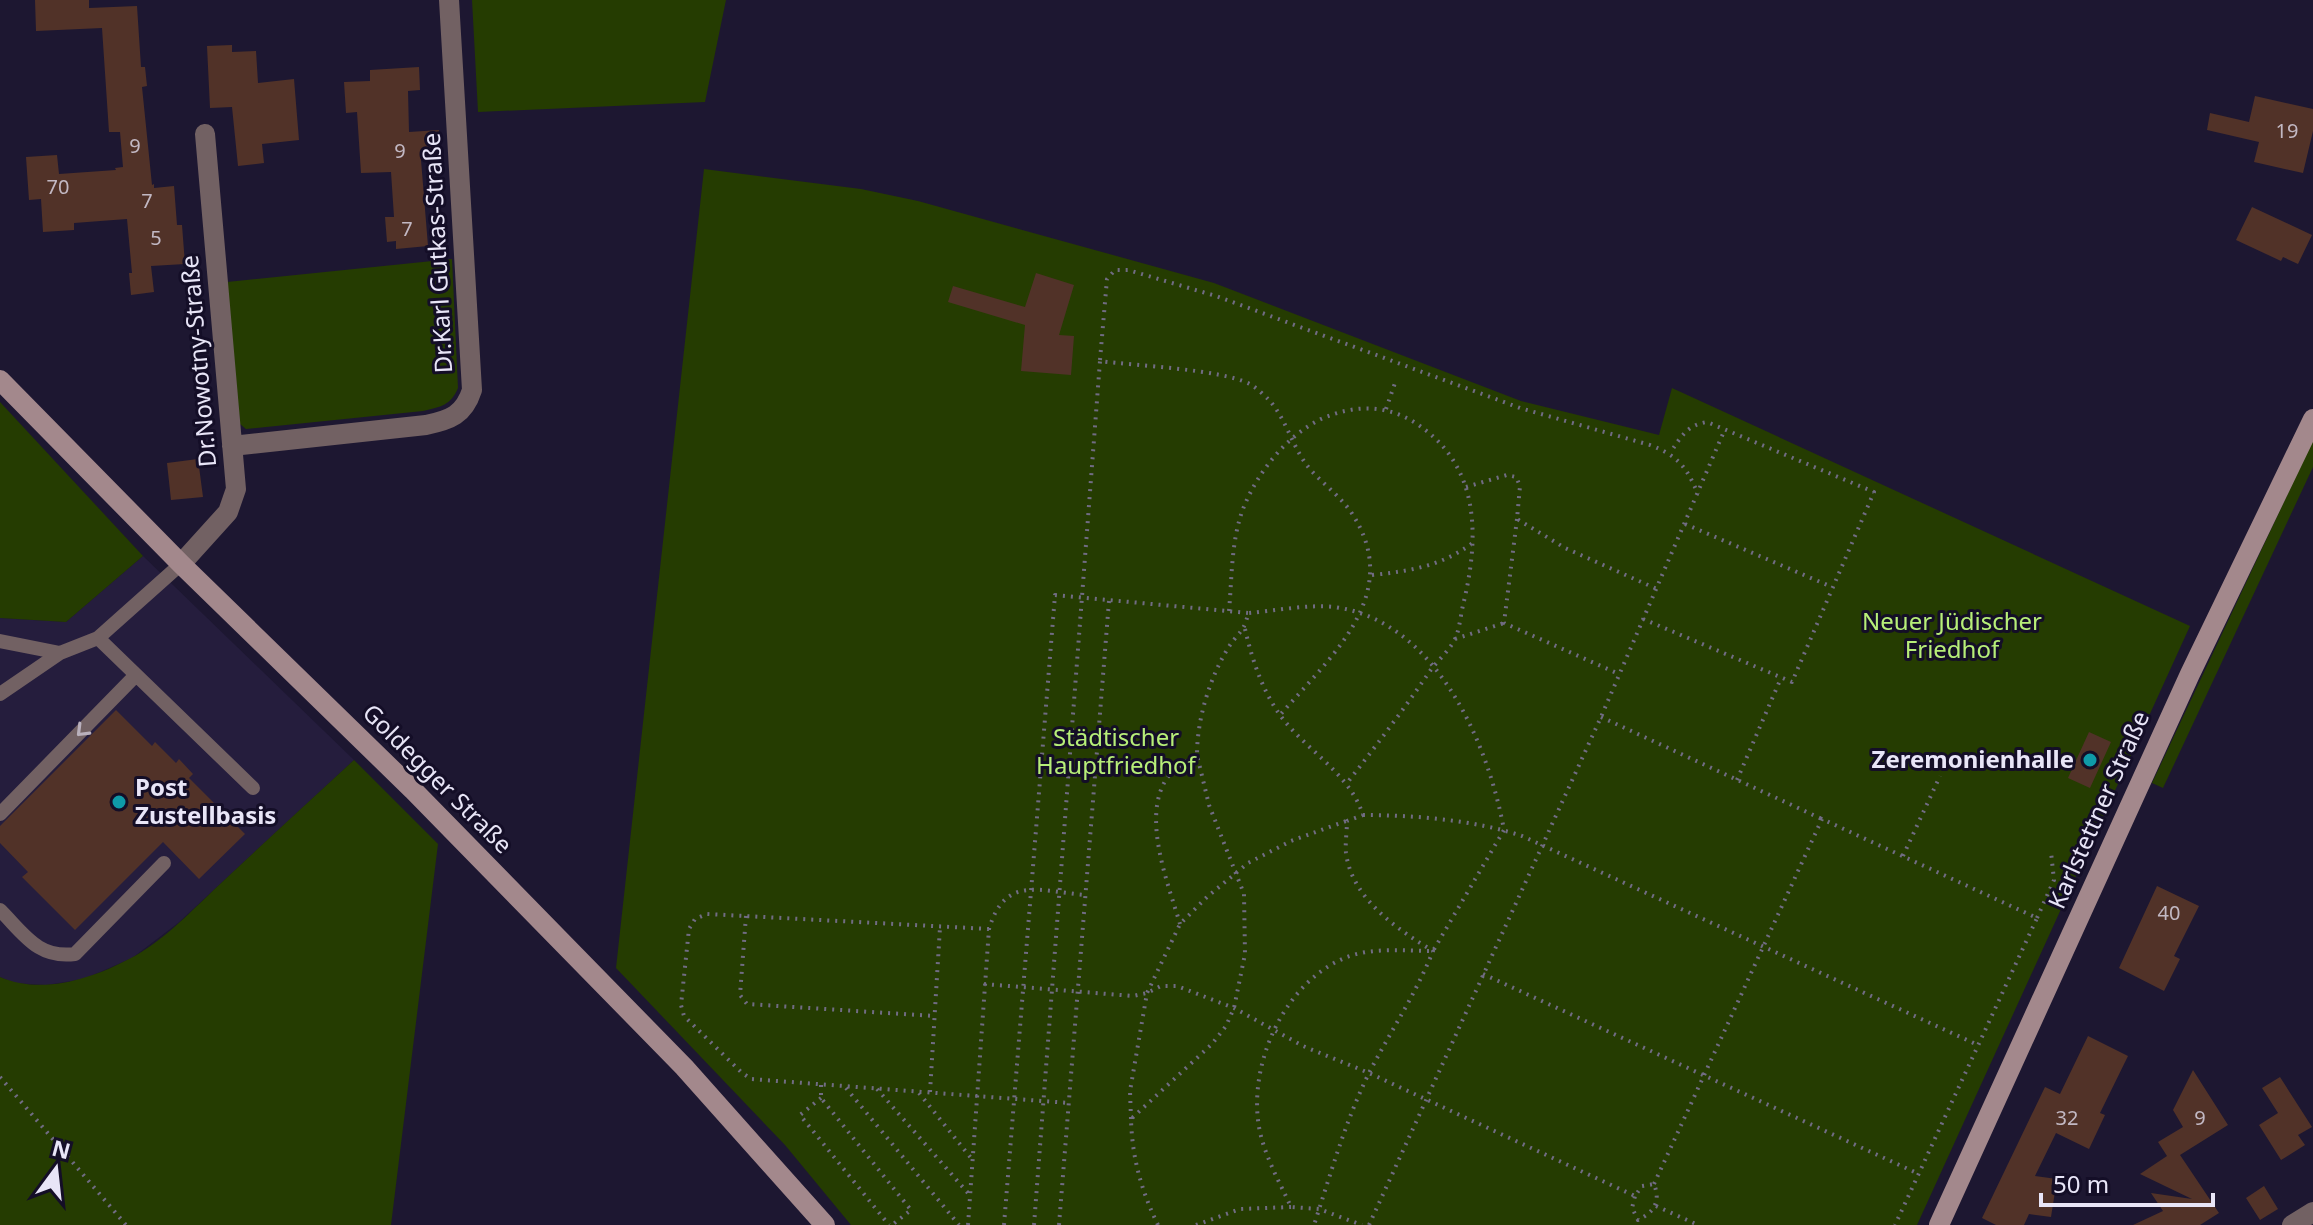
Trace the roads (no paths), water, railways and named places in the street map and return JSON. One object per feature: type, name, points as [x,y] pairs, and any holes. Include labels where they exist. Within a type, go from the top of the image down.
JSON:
[{"type":"street","name":"Dr.Karl Gutkas-Straße","points":[[232,446],[426,425],[449,420],[466,406],[472,390],[449,0]]},
{"type":"street","name":"Dr.Nowotny-Straße","points":[[181,564],[228,512],[236,489],[205,134]]},
{"type":"street","name":"Goldegger Straße","points":[[0,380],[181,564],[413,790],[684,1067],[825,1225]]},
{"type":"street","name":"Karlstettner Straße","points":[[1939,1225],[2190,674],[2313,419]]},
{"type":"street","points":[[2292,1225],[2313,1212]]},
{"type":"lane","points":[[0,694],[60,653],[98,638],[181,564]]},
{"type":"lane","points":[[98,638],[253,788]]},
{"type":"lane","points":[[0,641],[60,653]]},
{"type":"lane","points":[[0,814],[136,675]]},
{"type":"lane","points":[[0,910],[41,951],[58,956],[75,954],[164,863]]},
{"type":"place","name":"Zeremonienhalle","points":[[2090,760]]},
{"type":"place","name":"Post Zustellbasis","points":[[119,802]]},
{"type":"park label","name":"Neuer Jüdischer Friedhof","points":[[1952,636]]},
{"type":"park label","name":"Städtischer Hauptfriedhof","points":[[1116,752]]}]
